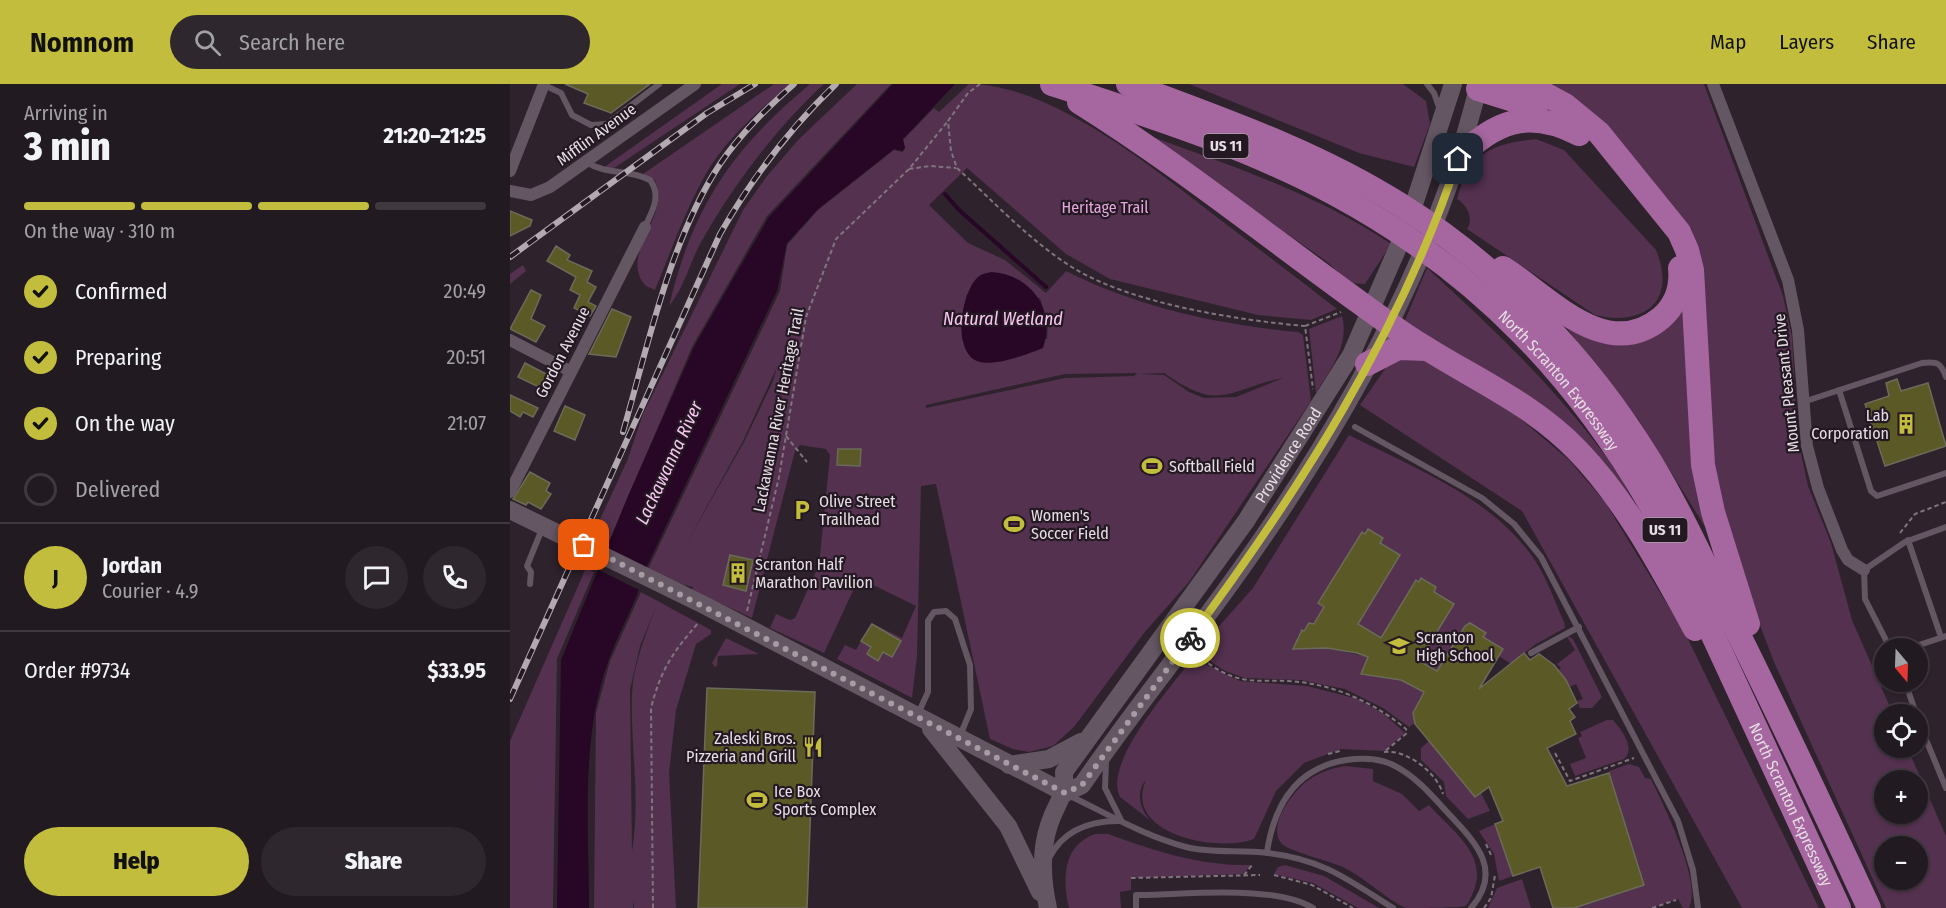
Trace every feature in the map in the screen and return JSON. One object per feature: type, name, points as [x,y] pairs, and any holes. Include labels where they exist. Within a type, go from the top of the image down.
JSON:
[{"type":"highway","name":"North Scranton Expressway","points":[[1051,84],[1132,110],[1273,165],[1333,193],[1391,226],[1434,256],[1489,300],[1541,351],[1595,416],[1630,469],[1671,544],[1839,908]]},
{"type":"highway","points":[[1051,84],[1143,143],[1380,317],[1428,349],[1506,394],[1543,420],[1578,450],[1614,494],[1684,608],[1816,859]]},
{"type":"highway","name":"North Scranton Expressway","points":[[1128,84],[1313,157],[1400,204],[1443,234],[1503,284],[1550,330],[1593,378],[1631,431],[1681,515],[1786,730],[1869,908]]},
{"type":"highway","points":[[1443,234],[1504,268],[1597,330],[1625,335],[1644,329],[1660,319],[1672,305],[1679,290],[1679,262],[1664,231],[1578,134],[1557,118],[1538,108],[1475,86]]},
{"type":"highway","points":[[1527,86],[1571,109],[1599,133],[1679,232],[1687,250],[1692,270],[1701,442],[1707,488],[1740,601],[1786,730]]},
{"type":"highway","points":[[1458,159],[1481,137],[1510,123],[1542,121],[1563,126],[1578,134]]},
{"type":"highway","points":[[1367,364],[1398,348],[1428,349]]},
{"type":"main road","name":"Providence Road","points":[[1065,793],[1082,785],[1266,534],[1322,445],[1367,364],[1453,84]]},
{"type":"main road","points":[[1380,317],[1429,238],[1458,159],[1475,86]]},
{"type":"main road","name":"Providence Road","points":[[1047,908],[1043,872],[1044,844],[1048,826],[1065,793],[1064,772],[1218,561],[1380,317]]},
{"type":"main road","points":[[510,510],[655,581],[1065,793]]},
{"type":"main road","points":[[921,720],[1008,826],[1047,908]]},
{"type":"main road","points":[[1010,765],[1049,759],[1090,736]]},
{"type":"street","name":"Mifflin Avenue","points":[[510,191],[523,195],[537,193],[695,84]]},
{"type":"street","name":"Mount Pleasant Drive","points":[[1713,84],[1788,280],[1798,330],[1807,446],[1818,488],[1842,550],[1848,560],[1864,570]]},
{"type":"street","points":[[510,171],[543,85]]},
{"type":"street","name":"Gordon Avenue","points":[[510,492],[645,227]]},
{"type":"street","points":[[510,340],[570,371]]},
{"type":"lane","points":[[543,85],[561,93],[572,115],[597,126],[607,124],[659,84]]},
{"type":"lane","points":[[1427,84],[1436,99],[1442,122]]},
{"type":"lane","points":[[585,162],[598,170],[624,173],[650,180],[655,190],[655,206],[645,227]]},
{"type":"lane","points":[[1802,402],[1935,362],[1942,365],[1946,377]]},
{"type":"lane","points":[[1839,390],[1871,491],[1878,496],[1946,473]]},
{"type":"lane","points":[[1355,427],[1453,480],[1508,518],[1542,557],[1681,828],[1693,870],[1698,908]]},
{"type":"lane","points":[[530,584],[531,572],[527,566],[543,525]]},
{"type":"lane","points":[[1885,638],[1865,599],[1862,585],[1864,570],[1908,540],[1946,527]]},
{"type":"lane","points":[[1908,540],[1943,637],[1928,642]]},
{"type":"lane","points":[[921,720],[928,692],[928,621],[934,612],[946,610],[956,619],[970,664],[971,709],[958,739]]},
{"type":"lane","points":[[1531,653],[1579,627]]},
{"type":"lane","points":[[1111,745],[1104,781],[1108,798],[1121,821]]},
{"type":"lane","points":[[1928,745],[1946,788]]},
{"type":"lane","points":[[1266,852],[1275,815],[1298,780],[1337,761],[1361,758],[1383,761],[1405,772],[1419,783],[1476,842],[1486,873],[1481,892],[1471,908]]},
{"type":"lane","points":[[1065,793],[1155,837],[1187,847],[1215,851],[1266,852],[1308,860],[1329,868],[1393,908]]},
{"type":"lane","points":[[1043,872],[1057,845],[1073,831],[1098,822],[1121,821]]},
{"type":"lane","points":[[1136,908],[1136,895],[1252,894],[1298,899],[1312,908]]},
{"type":"path","name":"Lackawanna River Heritage Trail","points":[[746,616],[786,435],[806,317],[836,239],[909,169],[968,93],[980,84]]},
{"type":"path","points":[[948,121],[951,152],[957,168],[1049,250],[1074,268],[1107,286],[1221,315],[1305,326],[1343,312]]},
{"type":"path","points":[[909,169],[930,166],[957,168]]},
{"type":"path","points":[[1305,326],[1316,413]]},
{"type":"path","points":[[786,435],[807,462]]},
{"type":"path","points":[[1899,536],[1915,514],[1946,502]]},
{"type":"path","points":[[653,908],[651,708],[659,677],[681,642],[699,622]]},
{"type":"path","points":[[1194,653],[1230,676],[1245,680],[1288,681],[1325,686],[1366,702],[1406,729],[1407,733],[1384,752],[1380,752]]},
{"type":"path","points":[[1324,756],[1343,751]]},
{"type":"path","points":[[1555,753],[1570,781],[1637,758]]},
{"type":"path","points":[[1244,875],[1253,864]]},
{"type":"path","points":[[1131,878],[1260,875]]},
{"type":"path","points":[[1274,875],[1311,885],[1353,908]]},
{"type":"path","points":[[1652,908],[1676,900]]},
{"type":"green space","points":[[722,84],[740,84],[614,168],[603,168]]},
{"type":"green space","points":[[774,84],[790,84],[747,122],[718,155],[694,196],[655,290],[646,286],[639,274],[638,261],[657,208],[658,194],[655,181],[643,174]]},
{"type":"green space","points":[[810,84],[824,84],[772,139],[726,201],[700,244],[669,306],[690,238],[719,182],[758,132]]},
{"type":"green space","points":[[857,84],[891,84],[767,216],[692,347],[606,549],[590,541],[627,461],[643,414],[743,210],[767,176],[799,139]]},
{"type":"green space","name":"Heritage Trail","points":[[969,84],[1000,88],[1033,98],[1066,113],[1131,152],[1337,309],[1311,320],[1258,315],[1110,279],[1066,254],[967,168],[929,205],[968,243],[1005,260],[1046,293],[1066,271],[1122,295],[1179,312],[1208,319],[1298,332],[1303,335],[1311,401],[1189,582],[1144,633],[1074,727],[1053,746],[1029,752],[1013,749],[990,739],[936,484],[921,486],[917,656],[912,698],[837,659],[845,645],[856,650],[871,623],[902,638],[916,606],[859,578],[824,653],[770,628],[776,614],[790,620],[795,618],[819,565],[830,455],[826,449],[800,445],[795,451],[752,618],[692,590],[693,587],[677,583],[648,569],[780,291],[787,245],[818,210],[894,150],[903,152],[905,148],[903,140],[934,108],[939,112]],"holes":[[[967,294],[1040,298],[1048,323],[1047,339],[962,340],[961,320]],[[777,367],[773,381],[744,442],[685,546],[743,441]],[[1137,373],[1134,376],[1065,378],[926,408],[926,405],[1065,374]],[[1164,373],[1183,385],[1212,395],[1224,395],[1283,378],[1236,397],[1204,398],[1189,392],[1164,375],[1140,374]]]},
{"type":"green space","points":[[1189,84],[1403,84],[1426,101],[1430,124],[1414,167],[1359,153]]},
{"type":"green space","points":[[1544,84],[1704,84],[1783,296],[1792,337],[1797,435],[1808,486],[1831,543],[1852,620],[1874,670],[1874,692],[1883,692],[1889,704],[1874,704],[1874,758],[1912,758],[1917,770],[1874,770],[1874,824],[1928,824],[1928,795],[1946,836],[1946,908],[1886,908],[1878,890],[1928,890],[1928,836],[1874,836],[1874,882],[1774,662],[1745,586],[1715,485],[1702,262]]},
{"type":"green space","points":[[1145,134],[1302,195],[1391,244],[1365,284],[1350,283],[1326,261]]},
{"type":"green space","points":[[1536,139],[1564,150],[1656,250],[1662,283],[1659,296],[1652,306],[1642,313],[1613,318],[1595,315],[1467,229],[1470,216],[1464,205],[1457,199],[1462,183],[1475,161],[1494,148]]},
{"type":"green space","points":[[523,265],[526,271],[510,284],[510,274]]},
{"type":"green space","points":[[1427,268],[1500,337],[1568,409],[1615,469],[1645,521],[1622,493],[1403,325]]},
{"type":"green space","points":[[1684,300],[1712,538],[1638,419],[1557,316],[1596,340]]},
{"type":"green space","points":[[1342,316],[1344,327],[1341,347],[1316,393],[1309,329]]},
{"type":"green space","points":[[1414,354],[1510,410],[1569,460],[1605,502],[1687,637],[1819,908],[1742,908],[1522,511],[1360,405],[1387,366]]},
{"type":"green space","points":[[1349,435],[1448,485],[1494,516],[1514,535],[1537,563],[1564,622],[1565,628],[1536,644],[1511,664],[1499,656],[1503,649],[1465,626],[1437,671],[1419,661],[1454,604],[1434,592],[1436,587],[1422,578],[1419,582],[1416,581],[1381,638],[1358,624],[1400,556],[1380,543],[1368,529],[1365,534],[1362,532],[1318,603],[1324,607],[1314,624],[1309,623],[1297,637],[1299,639],[1293,648],[1327,648],[1368,657],[1363,667],[1415,685],[1424,692],[1418,701],[1420,703],[1415,723],[1409,727],[1383,708],[1345,689],[1300,680],[1245,678],[1225,671],[1201,655],[1209,645],[1205,642],[1253,588]]},
{"type":"green space","points":[[586,568],[594,572],[557,659],[553,908],[510,908],[510,741]]},
{"type":"green space","points":[[641,592],[711,630],[711,634],[696,644],[676,710],[669,773],[676,908],[634,908],[633,900],[633,908],[594,908],[596,713],[610,661]],"holes":[[[656,607],[633,681],[636,811],[632,851],[630,690],[640,646]]]},
{"type":"green space","points":[[1566,635],[1573,639],[1602,697],[1592,708],[1580,708],[1577,701],[1583,699],[1576,684],[1570,687],[1558,670],[1561,668],[1557,664],[1575,650]]},
{"type":"green space","points":[[726,638],[759,654],[718,656],[715,667],[712,663]]},
{"type":"green space","points":[[1193,658],[1240,681],[1307,686],[1358,699],[1384,714],[1405,733],[1384,751],[1341,749],[1304,763],[1276,791],[1254,839],[1238,843],[1219,843],[1198,841],[1178,835],[1160,826],[1148,814],[1142,799],[1146,780],[1141,790],[1140,801],[1151,821],[1120,797],[1117,782],[1121,765],[1142,725]]},
{"type":"green space","points":[[1607,720],[1613,720],[1624,734],[1629,750],[1627,755],[1624,759],[1575,776],[1570,764],[1586,758],[1578,738],[1582,736],[1580,732]]},
{"type":"green space","points":[[1430,740],[1475,797],[1481,793],[1490,811],[1468,819],[1446,796],[1444,782],[1421,760],[1421,748]]},
{"type":"green space","points":[[1629,764],[1639,767],[1645,778],[1651,779],[1672,824],[1691,881],[1692,896],[1689,908],[1683,908],[1678,899],[1650,908],[1574,908],[1644,885],[1609,771]]},
{"type":"green space","points":[[1345,766],[1373,769],[1373,781],[1402,794],[1419,811],[1429,805],[1461,839],[1470,850],[1477,875],[1474,890],[1466,906],[1407,908],[1401,906],[1345,868],[1282,844],[1278,837],[1279,819],[1295,793],[1316,776]]},
{"type":"green space","points":[[1495,824],[1513,876],[1499,881],[1494,854],[1479,831]]},
{"type":"green space","points":[[1095,834],[1108,834],[1160,852],[1196,860],[1251,865],[1243,874],[1131,878],[1131,890],[1120,892],[1121,908],[1069,908],[1066,886],[1067,864],[1076,846]]},
{"type":"green space","points":[[1285,865],[1324,876],[1379,908],[1358,908],[1313,883],[1274,874],[1278,867]]},
{"type":"green space","points":[[1522,879],[1531,908],[1488,908],[1497,888]]},
{"type":"water","name":"Lackawanna River","points":[[893,84],[955,84],[903,139],[905,148],[902,151],[894,149],[818,209],[787,243],[777,291],[647,566],[609,659],[600,689],[590,751],[588,782],[589,908],[557,908],[561,660],[628,496],[695,345],[769,217]]},
{"type":"water","name":"Natural Wetland","points":[[991,272],[1018,279],[1037,296],[1046,320],[1043,348],[1012,359],[987,363],[971,357],[965,348],[962,336],[967,296],[979,276]]},
{"type":"pier","points":[[603,549],[649,570],[643,592],[595,568]]},
{"type":"building","points":[[565,84],[650,84],[611,113],[584,103],[588,94]]},
{"type":"building","points":[[510,211],[532,220],[530,226],[510,236]]},
{"type":"building","points":[[556,246],[570,255],[567,260],[592,271],[587,282],[596,287],[588,302],[596,306],[590,316],[574,308],[580,295],[570,290],[576,277],[547,261]]},
{"type":"building","points":[[531,290],[541,295],[531,319],[545,326],[536,342],[510,329]]},
{"type":"building","points":[[612,309],[631,317],[616,357],[589,354]]},
{"type":"building","points":[[525,363],[552,377],[545,390],[518,377]]},
{"type":"building","name":"Lab Corporation","points":[[1897,379],[1901,391],[1928,383],[1946,446],[1885,466],[1865,404],[1889,396],[1886,383]]},
{"type":"building","points":[[510,395],[538,408],[533,417],[523,412],[520,417],[510,411]]},
{"type":"building","points":[[565,406],[585,415],[575,440],[554,431]]},
{"type":"building","points":[[838,449],[861,449],[860,466],[837,465]]},
{"type":"building","points":[[530,472],[550,483],[546,491],[551,494],[541,509],[528,502],[526,505],[513,499]]},
{"type":"building","name":"Scranton High School","points":[[1368,529],[1383,538],[1380,543],[1400,555],[1358,624],[1381,638],[1416,580],[1419,582],[1421,578],[1436,587],[1434,592],[1454,604],[1419,661],[1437,671],[1465,626],[1470,623],[1486,633],[1483,637],[1503,649],[1479,689],[1524,653],[1530,660],[1539,654],[1554,665],[1566,680],[1577,703],[1569,709],[1575,717],[1570,721],[1576,734],[1547,748],[1567,786],[1609,773],[1644,885],[1574,908],[1553,908],[1540,867],[1513,876],[1495,824],[1503,821],[1489,787],[1475,797],[1415,724],[1413,713],[1424,692],[1401,680],[1361,674],[1368,657],[1357,653],[1327,648],[1293,649],[1302,630],[1304,631],[1309,623],[1314,624],[1324,607],[1318,603],[1362,532],[1365,534]]},
{"type":"building","name":"Scranton Half Marathon Pavilion","points":[[730,555],[753,560],[746,591],[723,585]]},
{"type":"building","points":[[872,624],[901,641],[892,657],[883,652],[878,661],[867,654],[871,647],[861,641]]},
{"type":"building","name":"Ice Box Sports Complex","points":[[707,688],[815,692],[807,908],[698,908]]},
{"type":"waterway","points":[[945,194],[959,210],[1046,287]]},
{"type":"railway","points":[[510,257],[707,113],[755,84]]},
{"type":"railway","points":[[623,432],[651,329],[687,226],[720,164],[746,131],[794,84]]},
{"type":"railway","points":[[510,699],[720,234],[772,155],[836,84]]},
{"type":"way so far","points":[[584,545],[1065,793],[1082,785],[1190,638]]},
{"type":"place","name":"Lab Corporation","points":[[1906,424]]},
{"type":"place","name":"Softball Field","points":[[1152,466]]},
{"type":"place","name":"Olive Street Trailhead","points":[[802,510]]},
{"type":"place","name":"Women's Soccer Field","points":[[1014,524]]},
{"type":"place","name":"Scranton Half Marathon Pavilion","points":[[738,573]]},
{"type":"place","name":"Scranton High School","points":[[1399,646]]},
{"type":"place","name":"Zaleski Bros. Pizzeria and Grill","points":[[813,747]]},
{"type":"place","name":"Ice Box Sports Complex","points":[[757,800]]},
{"type":"route","points":[[1190,638],[1266,534],[1344,407],[1413,274],[1458,159]]}]
